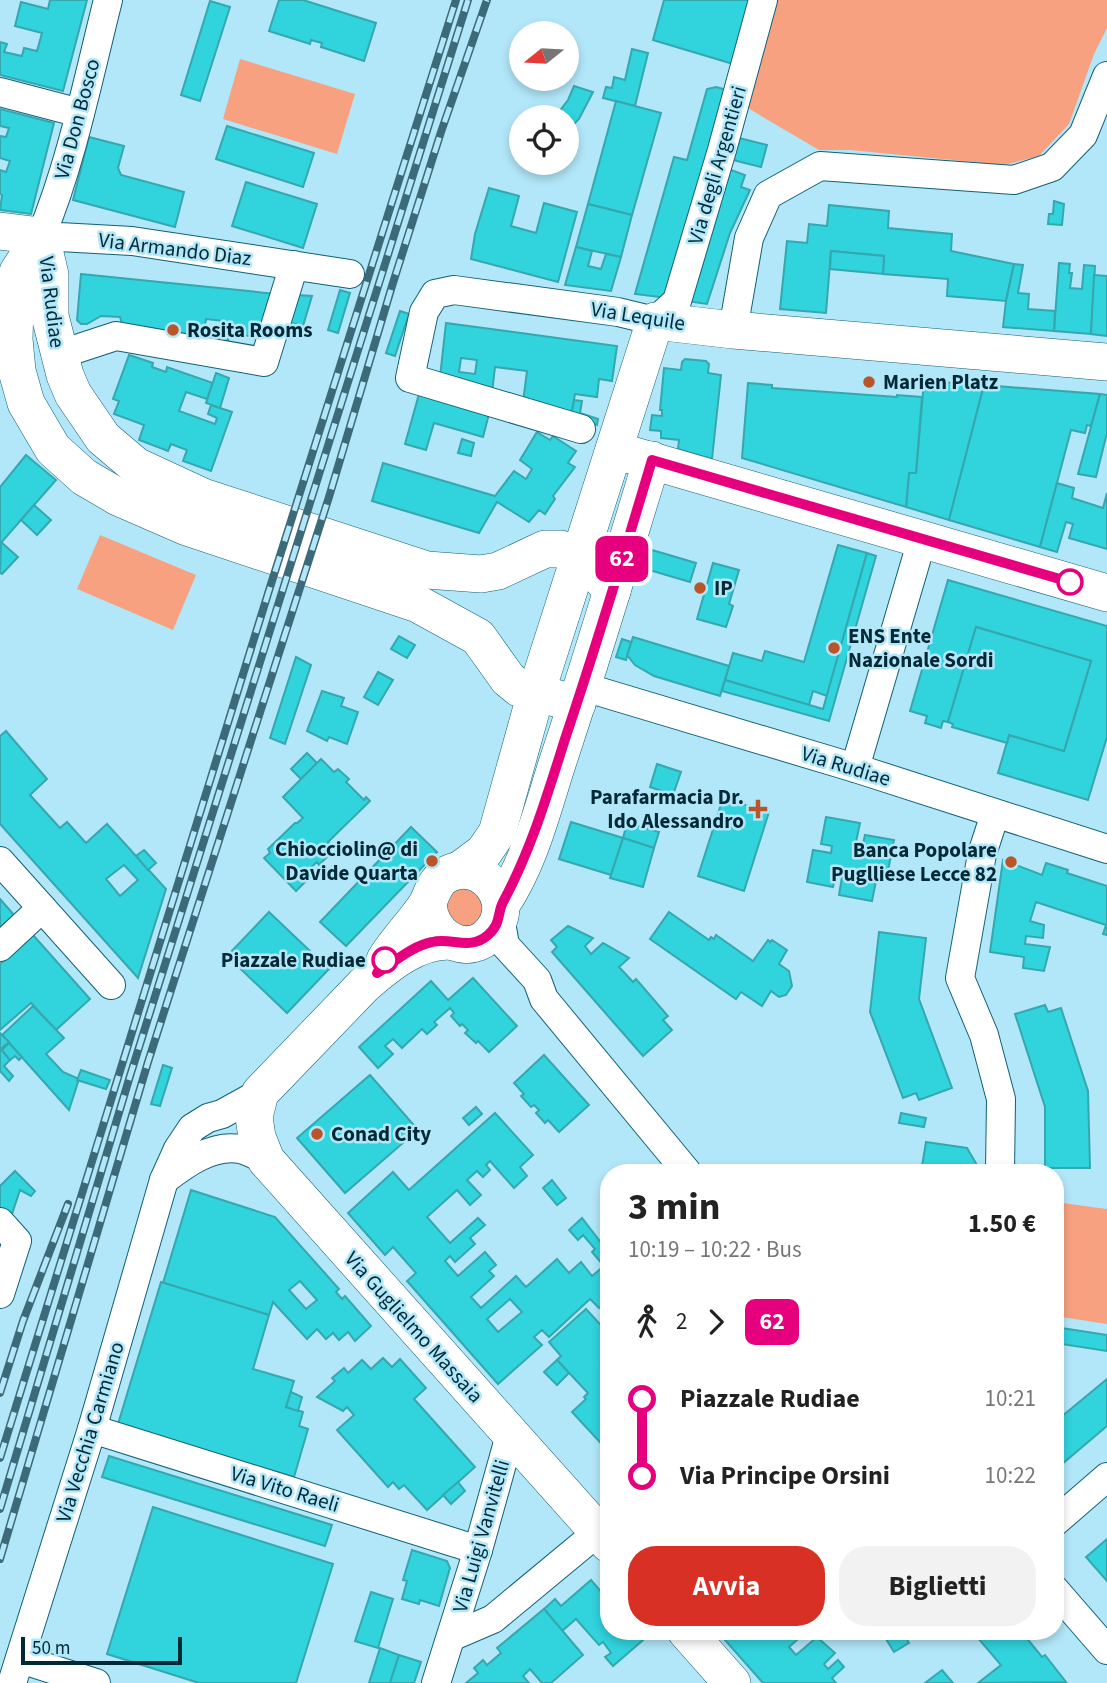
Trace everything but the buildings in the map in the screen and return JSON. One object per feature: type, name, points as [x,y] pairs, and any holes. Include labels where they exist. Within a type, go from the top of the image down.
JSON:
[{"type":"main road","name":"Via Armando Diaz","points":[[0,232],[41,236]]},
{"type":"main road","name":"Via Rudiae","points":[[41,236],[47,254],[50,316],[58,355],[74,394],[103,438],[136,466],[203,496],[427,570],[481,574],[498,571],[545,549],[561,549],[578,557]]},
{"type":"main road","name":"Via Rudiae","points":[[41,236],[18,272],[14,340],[17,372],[26,403],[53,449],[84,477],[129,502],[187,527],[418,604],[478,637],[508,679],[519,688],[536,693]]},
{"type":"main road","name":"Via Lequile","points":[[655,321],[1107,362]]},
{"type":"main road","points":[[457,943],[440,935],[428,914],[428,902],[439,881],[460,870],[484,852],[497,833],[536,693],[655,321]]},
{"type":"main road","points":[[0,407],[27,422],[53,449]]},
{"type":"main road","points":[[614,450],[1107,593]]},
{"type":"main road","points":[[377,973],[431,942],[475,943],[495,928],[531,844],[580,696],[652,460]]},
{"type":"main road","points":[[578,557],[596,572],[612,591]]},
{"type":"main road","name":"Via Rudiae","points":[[460,626],[498,685],[508,712],[512,785]]},
{"type":"main road","points":[[536,693],[580,696]]},
{"type":"main road","points":[[460,870],[475,872],[488,879],[497,891],[501,911]]},
{"type":"main road","points":[[257,1105],[377,973],[394,945],[428,902]]},
{"type":"main road","name":"Via Guglielmo Massaia","points":[[257,1105],[257,1137],[266,1160],[600,1534]]},
{"type":"main road","points":[[694,1640],[732,1683]]},
{"type":"street","name":"Via Don Bosco","points":[[41,236],[52,210],[80,113],[108,0]]},
{"type":"street","name":"Via degli Argentieri","points":[[655,321],[677,301],[763,0]]},
{"type":"street","points":[[733,330],[748,238],[768,195],[820,166],[1014,180],[1052,167],[1083,135],[1107,76]]},
{"type":"street","points":[[0,92],[80,113]]},
{"type":"street","name":"Via Armando Diaz","points":[[41,236],[132,242],[350,274]]},
{"type":"street","points":[[58,355],[116,337],[264,362],[294,265]]},
{"type":"street","name":"Via Lequile","points":[[581,429],[410,378],[424,312],[435,295],[454,290],[618,312],[655,321]]},
{"type":"street","points":[[855,768],[922,540]]},
{"type":"street","name":"Via Rudiae","points":[[580,696],[855,768],[1107,849]]},
{"type":"street","points":[[995,814],[982,854],[960,978],[984,1035],[1001,1099],[1000,1164]]},
{"type":"street","points":[[0,861],[111,985]]},
{"type":"street","points":[[0,947],[42,908]]},
{"type":"street","points":[[501,911],[505,945],[537,980],[544,999],[680,1164]]},
{"type":"street","points":[[457,943],[495,962],[525,994],[544,999]]},
{"type":"street","points":[[222,1149],[242,1134],[257,1105]]},
{"type":"street","name":"Via Vecchia Carmiano","points":[[16,1671],[92,1429],[164,1180],[178,1149],[192,1128],[208,1118],[257,1105]]},
{"type":"street","points":[[164,1180],[202,1155],[222,1149],[240,1149],[266,1160]]},
{"type":"street","points":[[0,1294],[8,1232]]},
{"type":"street","name":"Via Vito Raeli","points":[[92,1429],[478,1550]]},
{"type":"street","name":"Via Luigi Vanvitelli","points":[[436,1683],[478,1550],[510,1435]]},
{"type":"street","points":[[1064,1514],[1107,1477]]},
{"type":"street","name":"Via Luigi Vanvitelli","points":[[451,1637],[493,1619],[600,1541]]},
{"type":"street","points":[[1064,1600],[1107,1650]]},
{"type":"street","points":[[16,1671],[96,1683]]},
{"type":"shaded area","points":[[772,0],[1107,0],[1107,28],[1094,54],[1069,124],[1039,156],[1004,165],[850,150],[819,150],[741,104]]},
{"type":"shaded area","points":[[240,59],[355,94],[337,154],[223,119]]},
{"type":"shaded area","points":[[100,535],[196,575],[173,630],[77,589]]},
{"type":"shaded area","points":[[465,885],[485,899],[480,923],[464,929],[449,922],[445,898],[449,891]]},
{"type":"shaded area","points":[[1064,1203],[1107,1209],[1107,1324],[1064,1317]]},
{"type":"railway","points":[[0,1458],[271,584],[456,0]]},
{"type":"railway","points":[[0,1509],[130,1076],[468,0]]},
{"type":"railway","points":[[0,1559],[148,1062],[329,497],[441,132],[487,0]]},
{"type":"railway","points":[[0,1393],[23,1321],[68,1204]]},
{"type":"bus line","name":"62","points":[[385,960],[377,973],[403,955],[431,942],[475,943],[495,928],[501,905],[512,889],[531,844],[584,687],[652,460],[1070,582]]},
{"type":"place","name":"Rosita Rooms","points":[[173,330]]},
{"type":"place","name":"Marien Platz","points":[[869,382]]},
{"type":"place","name":"IP","points":[[700,588]]},
{"type":"place","name":"ENS Ente Nazionale Sordi","points":[[834,648]]},
{"type":"place","name":"Parafarmacia Dr. Ido Alessandro","points":[[758,809]]},
{"type":"place","name":"Chiocciolin@ di Davide Quarta","points":[[432,861]]},
{"type":"place","name":"Banca Popolare Puglliese Lecce 82","points":[[1011,862]]},
{"type":"place","name":"Piazzale Rudiae","points":[[385,960]]},
{"type":"place","name":"Conad City","points":[[317,1134]]}]
